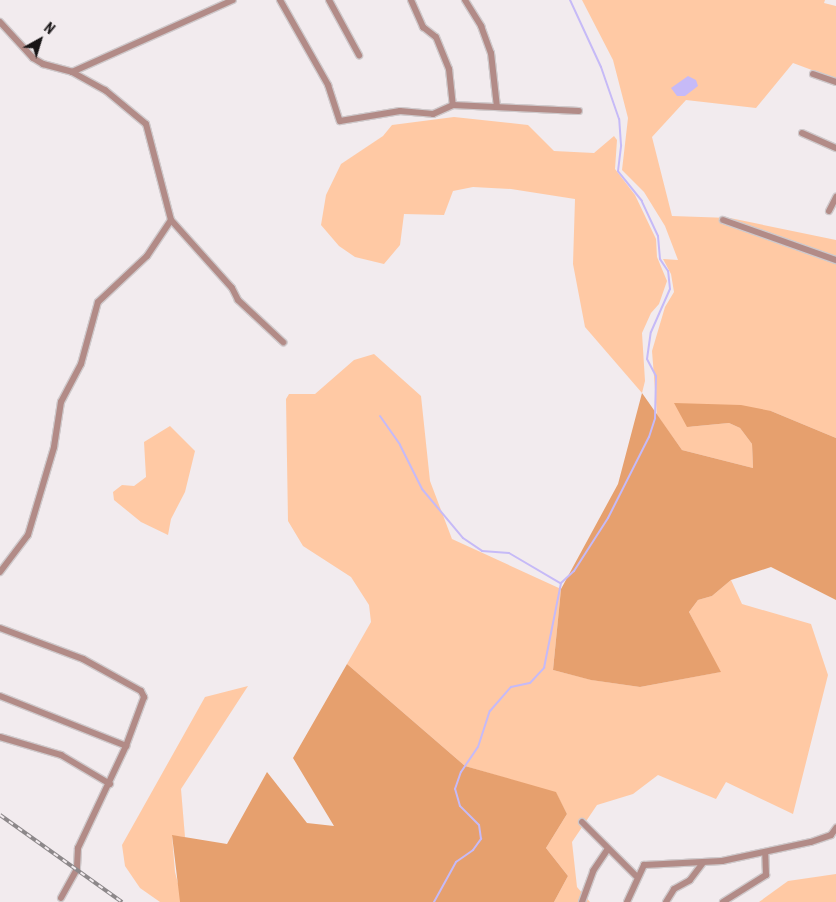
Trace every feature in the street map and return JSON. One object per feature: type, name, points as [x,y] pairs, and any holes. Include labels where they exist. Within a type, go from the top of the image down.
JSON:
[{"type":"street","points":[[72,72],[233,0]]},
{"type":"street","points":[[280,0],[328,85],[340,121],[400,111],[432,114],[453,105],[579,111]]},
{"type":"street","points":[[329,0],[359,55]]},
{"type":"street","points":[[411,0],[423,27],[436,37],[450,69],[453,105]]},
{"type":"street","points":[[464,0],[481,26],[490,53],[497,107]]},
{"type":"street","points":[[0,22],[32,58],[44,64],[72,72],[111,94],[146,124],[171,220],[232,288],[238,300],[283,342]]},
{"type":"street","points":[[813,74],[836,82]]},
{"type":"street","points":[[802,133],[836,148]]},
{"type":"street","points":[[829,211],[836,197]]},
{"type":"street","points":[[0,572],[28,534],[54,447],[61,402],[82,362],[98,302],[147,256],[171,220]]},
{"type":"street","points":[[723,220],[836,260]]},
{"type":"street","points":[[0,628],[83,659],[141,691],[144,700],[110,784],[78,848],[77,869],[61,898]]},
{"type":"street","points":[[0,696],[126,746]]},
{"type":"street","points":[[0,737],[57,754],[110,784]]},
{"type":"street","points":[[582,822],[607,850],[636,876]]},
{"type":"street","points":[[626,902],[636,876],[644,865],[703,863],[765,852],[811,842],[831,834],[836,828]]},
{"type":"street","points":[[582,902],[593,871],[607,850]]},
{"type":"street","points":[[723,902],[766,875],[765,852]]},
{"type":"street","points":[[666,902],[674,888],[690,880],[703,863]]},
{"type":"shaded area","points":[[582,0],[825,0],[824,3],[836,6],[836,79],[793,63],[756,108],[686,100],[652,137],[672,216],[730,218],[836,240],[836,438],[771,411],[687,427],[729,423],[740,428],[752,444],[753,468],[682,450],[657,415],[652,351],[665,307],[674,292],[671,274],[663,259],[678,260],[665,226],[644,192],[622,170],[628,118],[613,60]]},
{"type":"shaded area","points":[[688,76],[696,80],[698,86],[685,96],[677,96],[671,88]]},
{"type":"shaded area","points":[[454,117],[528,125],[554,151],[594,153],[614,136],[617,140],[615,169],[635,195],[656,239],[657,257],[667,281],[659,304],[651,313],[642,333],[645,381],[642,393],[585,327],[573,264],[575,199],[511,189],[473,187],[453,191],[444,215],[404,214],[400,245],[384,264],[355,257],[339,246],[321,225],[326,195],[341,164],[383,136],[392,125]]},
{"type":"shaded area","points":[[374,354],[421,396],[430,481],[452,539],[561,589],[553,670],[592,680],[640,687],[720,672],[689,612],[698,600],[712,596],[731,580],[742,604],[811,624],[828,675],[793,814],[726,782],[716,799],[658,775],[633,794],[597,805],[572,842],[577,887],[590,902],[554,902],[568,876],[546,848],[567,814],[556,793],[465,766],[347,664],[371,622],[369,605],[351,577],[303,546],[288,521],[286,399],[289,394],[315,394],[354,360]]},
{"type":"shaded area","points":[[642,393],[682,450],[753,468],[752,444],[740,428],[729,423],[687,427],[674,403],[741,405],[771,411],[836,438],[836,600],[771,567],[731,580],[712,596],[698,600],[689,612],[721,672],[640,687],[591,680],[553,670],[561,589],[618,484]]},
{"type":"shaded area","points":[[170,426],[195,451],[185,492],[171,519],[168,535],[141,522],[114,500],[113,492],[122,485],[134,486],[146,477],[144,442]]},
{"type":"shaded area","points":[[347,664],[465,766],[556,792],[567,814],[546,848],[568,876],[554,902],[180,902],[172,835],[227,844],[267,772],[307,823],[334,826],[293,758]]},
{"type":"shaded area","points":[[248,686],[181,789],[185,837],[172,836],[175,872],[182,899],[180,902],[160,902],[140,888],[125,866],[122,845],[205,697]]},
{"type":"shaded area","points":[[836,874],[836,902],[759,902],[788,881]]},
{"type":"waterway","points":[[434,902],[456,862],[473,850],[481,839],[479,825],[460,806],[455,789],[461,772],[478,747],[490,711],[511,687],[530,683],[544,668],[561,583],[574,571],[608,518],[649,437],[655,418],[656,376],[647,359],[651,332],[670,289],[668,271],[660,259],[658,236],[642,201],[618,171],[621,145],[619,119],[601,67],[570,0]]},
{"type":"waterway","points":[[380,416],[400,445],[422,489],[463,538],[482,551],[509,553],[560,583]]},
{"type":"railway","points":[[0,815],[122,902]]}]
